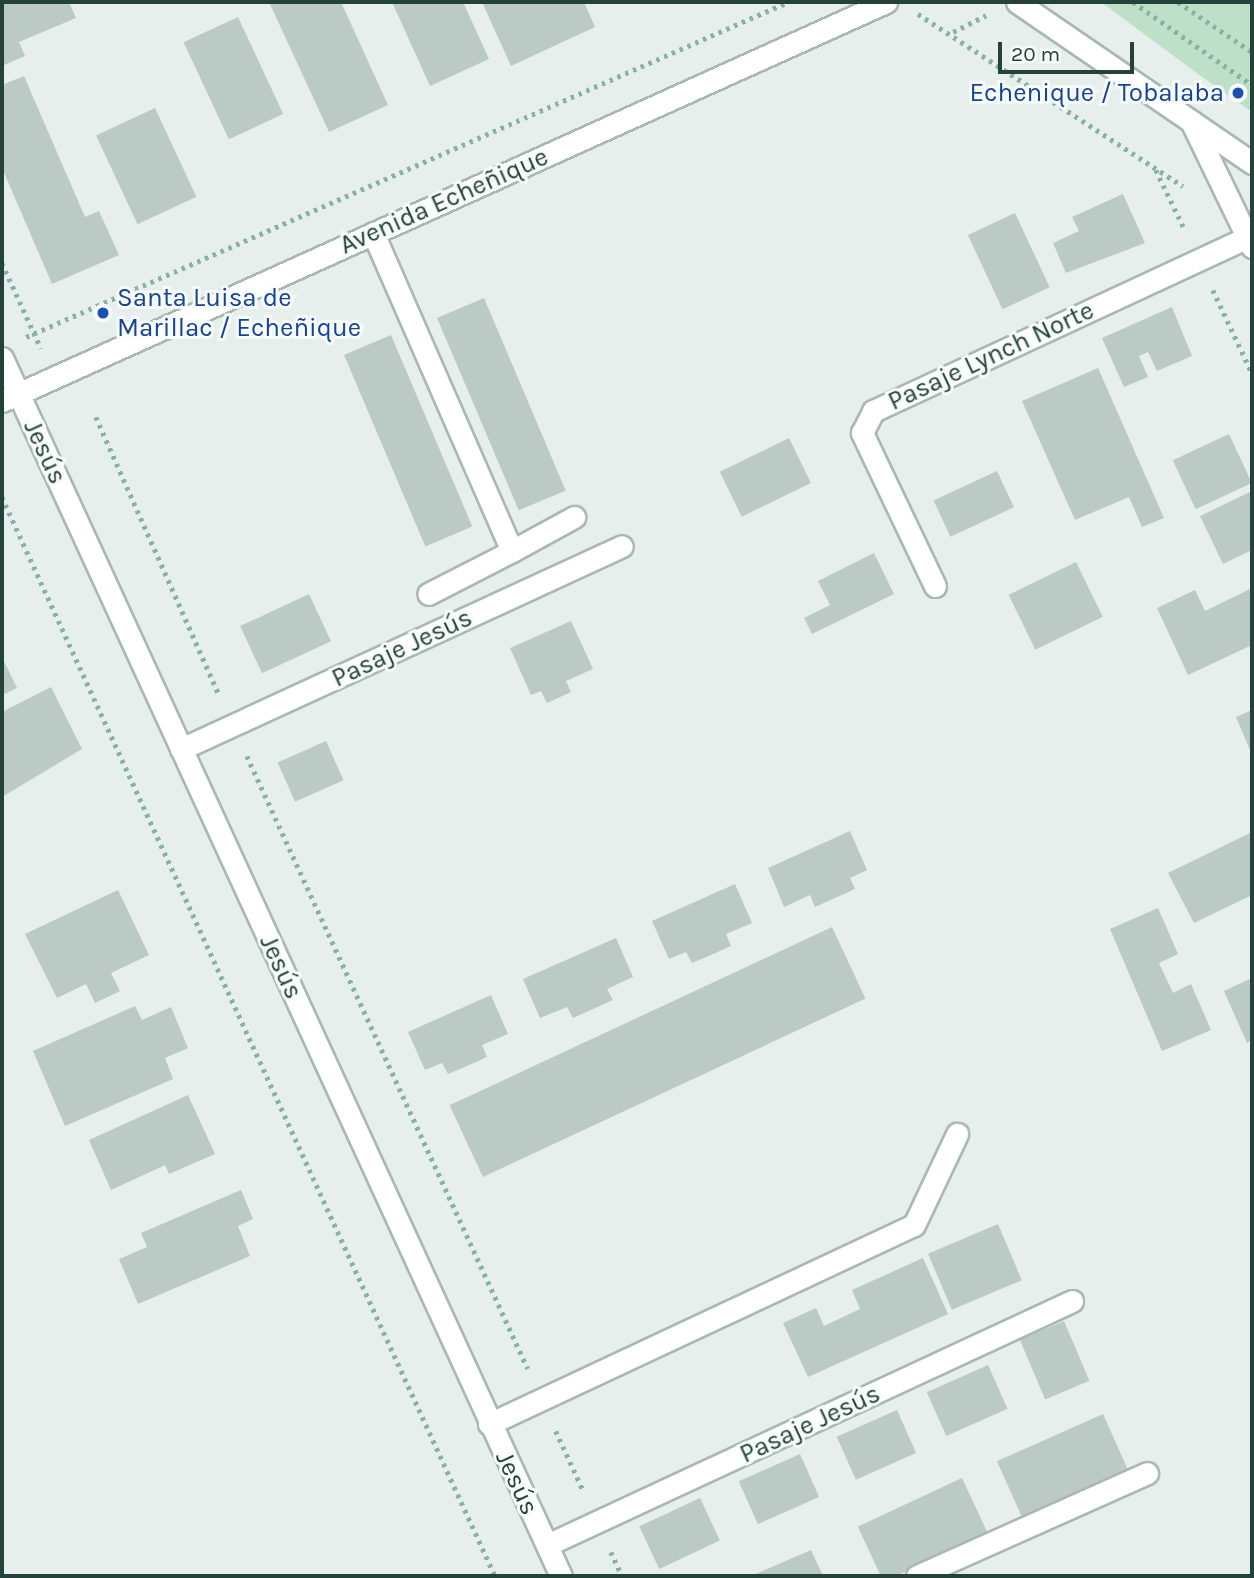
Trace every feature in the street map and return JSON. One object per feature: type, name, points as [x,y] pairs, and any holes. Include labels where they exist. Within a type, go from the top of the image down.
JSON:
[{"type":"street","name":"Avenida Echeñique","points":[[10,397],[373,233],[897,5]]},
{"type":"street","points":[[1009,5],[1252,163]]},
{"type":"street","points":[[1191,121],[1250,242]]},
{"type":"street","points":[[373,233],[512,551]]},
{"type":"street","name":"Pasaje Lynch Norte","points":[[935,586],[862,433],[873,411],[1250,242]]},
{"type":"street","name":"Jesús","points":[[7,350],[10,397],[181,749],[561,1576]]},
{"type":"street","points":[[428,594],[574,517]]},
{"type":"street","name":"Pasaje Jesús","points":[[181,749],[622,546]]},
{"type":"street","points":[[489,1424],[914,1225],[957,1134]]},
{"type":"street","name":"Pasaje Jesús","points":[[547,1545],[1072,1301]]},
{"type":"street","points":[[917,1576],[1147,1473]]},
{"type":"path","points":[[7,350],[788,2]]},
{"type":"path","points":[[1133,2],[1252,85]]},
{"type":"path","points":[[1178,2],[1252,52]]},
{"type":"path","points":[[897,5],[953,33],[1156,169]]},
{"type":"path","points":[[953,33],[1009,5]]},
{"type":"path","points":[[96,417],[233,725],[622,1576]]},
{"type":"path","points":[[2,497],[495,1576]]},
{"type":"green space","points":[[1101,2],[1252,2],[1252,112],[1198,74]]},
{"type":"building","points":[[2,2],[69,2],[76,18],[19,42],[25,56],[2,66]]},
{"type":"building","points":[[269,2],[341,2],[388,105],[329,132]]},
{"type":"building","points":[[392,2],[463,2],[489,59],[430,86]]},
{"type":"building","points":[[482,2],[584,2],[595,27],[511,66]]},
{"type":"building","points":[[238,17],[283,114],[229,139],[184,42]]},
{"type":"building","points":[[24,76],[85,217],[99,211],[119,255],[52,284],[2,168],[2,85]]},
{"type":"building","points":[[155,108],[196,197],[138,224],[96,135]]},
{"type":"building","points":[[1123,194],[1145,243],[1066,273],[1053,243],[1079,231],[1072,217]]},
{"type":"building","points":[[1015,213],[1050,287],[1003,309],[968,235]]},
{"type":"building","points":[[484,298],[566,490],[519,510],[437,318]]},
{"type":"building","points":[[1172,307],[1192,356],[1157,371],[1148,352],[1139,356],[1148,377],[1124,387],[1102,338]]},
{"type":"building","points":[[391,335],[472,526],[425,546],[344,355]]},
{"type":"building","points":[[1098,368],[1164,518],[1142,527],[1129,497],[1075,520],[1022,401]]},
{"type":"building","points":[[1229,434],[1252,483],[1196,509],[1173,460]]},
{"type":"building","points":[[789,438],[811,483],[742,517],[720,472]]},
{"type":"building","points":[[997,471],[1014,507],[950,537],[934,501]]},
{"type":"building","points":[[1252,491],[1252,550],[1223,564],[1200,516]]},
{"type":"building","points":[[874,553],[894,594],[812,634],[804,618],[830,605],[818,581]]},
{"type":"building","points":[[1076,562],[1103,617],[1035,650],[1009,595]]},
{"type":"building","points":[[1252,588],[1252,645],[1188,675],[1157,608],[1195,590],[1205,611]]},
{"type":"building","points":[[309,594],[331,641],[262,673],[240,626]]},
{"type":"building","points":[[571,621],[593,669],[566,681],[571,692],[547,703],[541,691],[531,695],[510,648]]},
{"type":"building","points":[[2,657],[17,688],[2,695]]},
{"type":"building","points":[[51,687],[82,749],[2,797],[2,712]]},
{"type":"building","points":[[1252,710],[1252,755],[1236,717]]},
{"type":"building","points":[[326,741],[343,780],[295,802],[278,763]]},
{"type":"building","points":[[850,831],[867,870],[850,878],[855,889],[815,907],[810,895],[784,907],[768,868]]},
{"type":"building","points":[[1252,832],[1252,895],[1194,923],[1168,873]]},
{"type":"building","points":[[735,884],[752,923],[726,934],[731,946],[711,955],[692,963],[686,952],[669,959],[652,921]]},
{"type":"building","points":[[118,890],[149,955],[111,973],[120,991],[95,1003],[86,984],[57,998],[25,934]]},
{"type":"building","points":[[1158,908],[1178,954],[1159,963],[1173,993],[1191,984],[1211,1030],[1162,1051],[1110,929]]},
{"type":"building","points":[[832,927],[865,999],[483,1177],[450,1105]]},
{"type":"building","points":[[616,938],[633,977],[607,989],[613,1000],[573,1018],[567,1007],[540,1018],[523,979]]},
{"type":"building","points":[[1252,978],[1252,1040],[1247,1043],[1224,991]]},
{"type":"building","points":[[491,995],[508,1034],[482,1045],[487,1057],[467,1066],[448,1074],[442,1063],[425,1070],[408,1032]]},
{"type":"building","points":[[135,1006],[142,1020],[171,1007],[188,1048],[165,1058],[173,1079],[65,1126],[33,1051]]},
{"type":"building","points":[[188,1095],[215,1154],[169,1174],[165,1165],[111,1190],[89,1140]]},
{"type":"building","points":[[241,1190],[253,1219],[238,1226],[250,1256],[138,1304],[119,1259],[147,1247],[141,1233]]},
{"type":"building","points":[[998,1224],[1022,1280],[952,1310],[928,1254]]},
{"type":"building","points":[[923,1258],[948,1314],[808,1377],[783,1323],[816,1308],[824,1326],[860,1309],[852,1290]]},
{"type":"building","points":[[1064,1321],[1089,1381],[1045,1400],[1020,1340]]},
{"type":"building","points":[[988,1365],[1008,1409],[946,1436],[927,1392]]},
{"type":"building","points":[[897,1410],[916,1453],[856,1480],[837,1437]]},
{"type":"building","points":[[1103,1414],[1127,1469],[1021,1516],[997,1461]]},
{"type":"building","points":[[800,1454],[819,1497],[758,1524],[739,1481]]},
{"type":"building","points":[[962,1478],[988,1533],[896,1576],[881,1576],[858,1527]]},
{"type":"building","points":[[700,1498],[720,1541],[659,1569],[639,1526]]},
{"type":"building","points":[[811,1550],[823,1576],[752,1576],[758,1573]]},
{"type":"place","name":"Echenique / Tobalaba","points":[[1238,93]]},
{"type":"place","name":"Santa Luisa de Marillac / Echeñique","points":[[103,313]]}]
